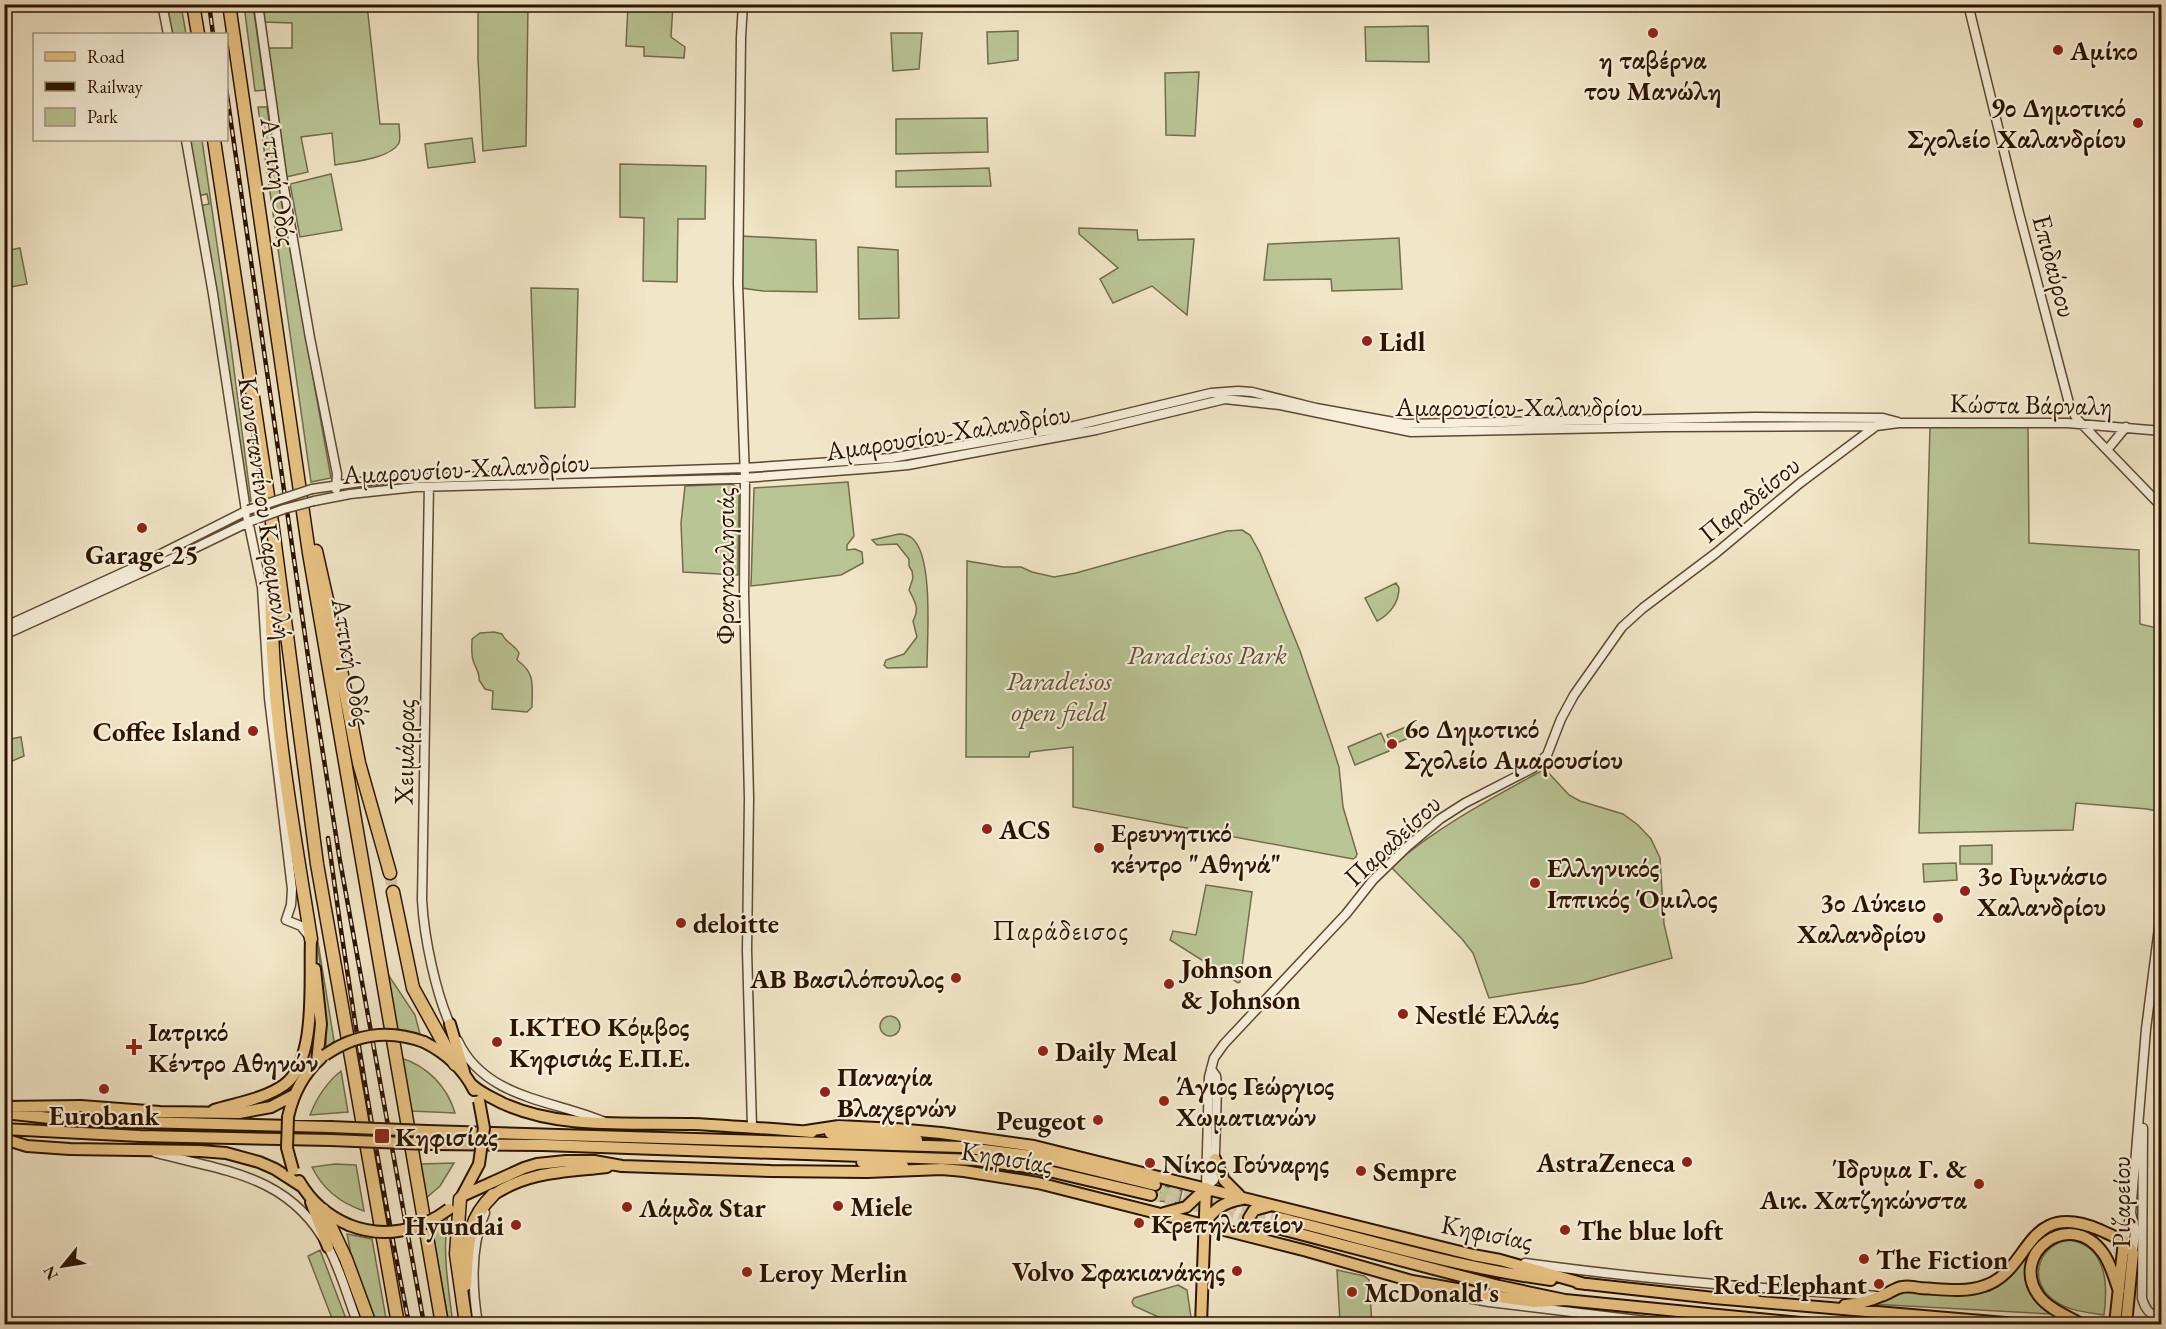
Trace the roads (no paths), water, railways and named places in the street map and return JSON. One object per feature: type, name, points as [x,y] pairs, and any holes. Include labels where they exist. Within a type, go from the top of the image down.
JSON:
[{"type":"highway","points":[[194,4],[198,33]]},
{"type":"highway","name":"Αττική Οδός","points":[[229,4],[311,563],[442,1324]]},
{"type":"highway","points":[[214,141],[273,529],[316,864],[398,1324]]},
{"type":"highway","points":[[299,483],[330,613],[359,763],[390,873]]},
{"type":"highway","points":[[273,529],[271,620],[276,690],[311,939]]},
{"type":"highway","points":[[393,892],[413,988],[455,1064]]},
{"type":"highway","points":[[464,1300],[470,1230],[478,1211],[494,1195]]},
{"type":"highway","points":[[459,1199],[456,1254],[466,1324]]},
{"type":"highway","points":[[323,1210],[346,1259],[370,1324]]},
{"type":"main road","points":[[311,939],[320,1016],[320,1059]]},
{"type":"main road","points":[[201,1113],[269,1093],[291,1078],[299,1067],[305,1052],[308,1034],[311,939]]},
{"type":"main road","points":[[4,1139],[27,1146],[200,1150],[243,1156],[274,1169],[303,1187],[323,1210],[344,1223],[372,1232],[400,1231],[426,1224],[442,1215],[459,1199],[472,1180],[479,1164],[484,1137],[483,1119],[450,1024]]},
{"type":"main road","points":[[328,1247],[290,1159],[286,1138],[288,1117],[293,1098],[303,1078],[320,1059],[342,1044],[374,1035],[394,1035],[424,1042],[443,1053],[478,1091],[536,1115],[571,1122],[752,1127],[901,1138],[961,1148]]},
{"type":"main road","points":[[4,1107],[81,1106],[201,1113],[254,1111],[293,1098]]},
{"type":"main road","name":"Κηφισίας","points":[[4,1113],[95,1120],[961,1148],[1020,1153],[1153,1190],[1018,1164],[942,1158],[543,1145],[429,1144],[4,1129]]},
{"type":"main road","name":"Κηφισίας","points":[[806,1131],[844,1126],[918,1131],[987,1139],[1068,1153],[1500,1260]]},
{"type":"main road","points":[[777,1154],[942,1169]]},
{"type":"main road","points":[[1215,1159],[1224,1180],[1245,1198]]},
{"type":"main road","name":"Κηφισίας","points":[[459,1199],[510,1173],[537,1164],[580,1161],[622,1166],[845,1172],[942,1169],[1038,1183],[1269,1241],[1412,1281]]},
{"type":"main road","points":[[494,1195],[514,1183],[541,1174],[622,1166]]},
{"type":"main road","points":[[1161,1214],[1186,1207],[1206,1188]]},
{"type":"main road","points":[[1201,1324],[1206,1188]]},
{"type":"main road","points":[[1204,1224],[1215,1209],[1223,1204],[1245,1198]]},
{"type":"main road","points":[[1269,1241],[1251,1227],[1250,1218],[1251,1213],[1259,1208],[1275,1205]]},
{"type":"main road","name":"Κηφισίας","points":[[1883,1296],[1902,1287],[1961,1290],[1989,1285],[2009,1268],[2035,1236],[2049,1227],[2066,1221],[2085,1224],[2124,1241],[2133,1253]]},
{"type":"main road","name":"Κηφισίας","points":[[1811,1324],[1714,1316],[1565,1299],[1500,1286],[1279,1223],[1510,1274],[1758,1302],[2017,1324]]},
{"type":"main road","points":[[2082,1324],[2047,1304],[2035,1289],[2031,1271],[2042,1245],[2062,1234],[2078,1234],[2086,1238],[2107,1258],[2118,1291]]},
{"type":"main road","name":"Ριζαρείου","points":[[2115,1324],[2124,1241]]},
{"type":"main road","name":"Ριζαρείου","points":[[2126,1324],[2133,1253]]},
{"type":"main road","points":[[1500,1260],[1585,1284]]},
{"type":"main road","points":[[1412,1281],[1535,1302],[1565,1299]]},
{"type":"main road","points":[[1736,1287],[1758,1302]]},
{"type":"main road","points":[[1815,1307],[1856,1304],[1883,1296]]},
{"type":"street","points":[[162,4],[168,33]]},
{"type":"street","points":[[258,4],[285,193],[338,484],[333,495],[328,498]]},
{"type":"street","name":"Φραγκοκλησιάς","points":[[743,4],[738,284],[744,473],[748,798],[747,950],[752,1127]]},
{"type":"street","name":"Επιδαύρου","points":[[1968,4],[2019,213],[2070,407],[2082,424],[2162,507]]},
{"type":"street","name":"Κωνσταντίνου Καραμανλή","points":[[186,141],[263,599],[269,698],[292,889],[291,905],[286,920],[301,926],[311,939]]},
{"type":"street","name":"Αμαρουσίου-Χαλανδρίου","points":[[744,473],[891,458],[1074,426],[1211,393],[1238,391],[1405,424],[1841,417]]},
{"type":"street","name":"Αμαρουσίου-Χαλανδρίου","points":[[4,627],[133,568],[247,510],[281,497],[338,484],[857,470],[908,465],[1105,428],[1225,399],[1280,405],[1393,430],[1418,432],[1849,426]]},
{"type":"street","points":[[2067,423],[2070,418],[2070,407]]},
{"type":"street","points":[[1841,417],[1849,426],[1851,435],[1849,446]]},
{"type":"street","name":"Κώστα Βάρναλη","points":[[1841,417],[1883,418],[1899,423]]},
{"type":"street","name":"Κώστα Βάρναλη","points":[[1849,426],[1899,423],[2067,423],[2162,431]]},
{"type":"street","name":"Παραδείσου","points":[[1206,1188],[1209,1080],[1216,1054],[1224,1044],[1338,922],[1373,880],[1408,846],[1452,811],[1543,761],[1550,751],[1561,719],[1578,688],[1607,645],[1632,616],[1684,578],[1781,498],[1876,426]]},
{"type":"street","points":[[2107,450],[2126,427]]},
{"type":"street","name":"Αμαρουσίου-Χαλανδρίου","points":[[4,635],[250,522],[284,509],[328,498],[429,482]]},
{"type":"street","name":"Χειμάρρας","points":[[429,482],[422,900],[429,947],[450,1024],[467,1056],[484,1074],[498,1083],[529,1098],[586,1114],[605,1122]]},
{"type":"street","name":"Ριζαρείου","points":[[2133,1253],[2134,1230],[2131,1213],[2142,1076],[2162,904]]},
{"type":"street","points":[[1206,1188],[1214,1179],[1215,1159],[1217,1084],[1215,1074],[1211,1069]]},
{"type":"street","name":"Ριζαρείου","points":[[2142,1076],[2142,1298],[2147,1310],[2153,1316],[2162,1318]]},
{"type":"street","points":[[144,1150],[238,1173],[261,1182],[286,1197],[304,1213],[328,1247],[358,1324]]},
{"type":"street","points":[[478,1324],[474,1295],[475,1244],[481,1221],[494,1195]]},
{"type":"street","name":"Ριζαρείου","points":[[2124,1241],[2125,1229],[2131,1213]]},
{"type":"street","name":"Κηφισίας","points":[[1500,1260],[1736,1287],[1883,1296]]},
{"type":"street","name":"Κηφισίας","points":[[1412,1281],[1434,1291],[1456,1296],[1545,1310],[1684,1324],[1714,1316]]},
{"type":"tunnel","points":[[390,873],[393,892]]},
{"type":"tunnel","points":[[1155,1185],[1280,1218]]},
{"type":"tunnel","points":[[1151,1195],[1277,1228]]},
{"type":"railway","points":[[209,4],[213,33]]},
{"type":"railway","points":[[228,102],[312,684],[340,861],[424,1324]]},
{"type":"railway","points":[[328,838],[365,1082],[409,1324]]},
{"type":"place","name":"η ταβέρνα του Μανώλη","points":[[1653,33]]},
{"type":"place","name":"Αμίκο","points":[[2058,50]]},
{"type":"place","name":"9ο Δημοτικό Σχολείο Χαλανδρίου","points":[[2138,123]]},
{"type":"place","name":"Lidl","points":[[1367,341]]},
{"type":"place","name":"Garage 25","points":[[142,528]]},
{"type":"place","name":"Coffee Island","points":[[253,731]]},
{"type":"place","name":"6ο Δημοτικό Σχολείο Αμαρουσίου","points":[[1392,744]]},
{"type":"place","name":"ACS","points":[[987,829]]},
{"type":"place","name":"Ερευνητικό κέντρο \"Αθηνά\"","points":[[1099,848]]},
{"type":"place","name":"Ελληνικός Ιππικός Όμιλος","points":[[1535,883]]},
{"type":"place","name":"3ο Γυμνάσιο Χαλανδρίου","points":[[1965,891]]},
{"type":"place","name":"3ο Λύκειο Χαλανδρίου","points":[[1938,918]]},
{"type":"place","name":"deloitte","points":[[681,923]]},
{"type":"place","name":"ΑΒ Βασιλόπουλος","points":[[956,978]]},
{"type":"place","name":"Johnson & Johnson","points":[[1169,984]]},
{"type":"place","name":"Nestlé Ελλάς","points":[[1403,1014]]},
{"type":"place","name":"Ι.ΚΤΕΟ Κόμβος Κηφισιάς Ε.Π.Ε.","points":[[497,1042]]},
{"type":"place","name":"Ιατρικό Κέντρο Αθηνών","points":[[134,1047]]},
{"type":"place","name":"Daily Meal","points":[[1043,1051]]},
{"type":"place","name":"Eurobank","points":[[104,1089]]},
{"type":"place","name":"Παναγία Βλαχερνών","points":[[825,1092]]},
{"type":"place","name":"Άγιος Γεώργιος Χωματιανών","points":[[1164,1101]]},
{"type":"place","name":"Peugeot","points":[[1098,1120]]},
{"type":"place","name":"Κηφισίας","points":[[382,1136]]},
{"type":"place","name":"AstraZeneca","points":[[1687,1162]]},
{"type":"place","name":"Νίκος Γούναρης","points":[[1150,1163]]},
{"type":"place","name":"Sempre","points":[[1361,1171]]},
{"type":"place","name":"Ίδρυμα Γ. & Αικ. Χατζηκώνστα","points":[[1979,1184]]},
{"type":"place","name":"Miele","points":[[838,1206]]},
{"type":"place","name":"Λάμδα Star","points":[[627,1207]]},
{"type":"place","name":"Κρεπηλατείον","points":[[1139,1223]]},
{"type":"place","name":"Hyundai","points":[[516,1225]]},
{"type":"place","name":"The blue loft","points":[[1565,1230]]},
{"type":"place","name":"The Fiction","points":[[1864,1259]]},
{"type":"place","name":"Volvo Σφακιανάκης","points":[[1237,1271]]},
{"type":"place","name":"Leroy Merlin","points":[[747,1272]]},
{"type":"place","name":"Red Elephant","points":[[1879,1284]]},
{"type":"place","name":"McDonald's","points":[[1352,1292]]},
{"type":"district","name":"Παράδεισος","points":[[1061,930]]},
{"type":"park label","name":"Paradeisos Park","points":[[1207,654]]},
{"type":"park label","name":"Paradeisos open field","points":[[1059,696]]}]
